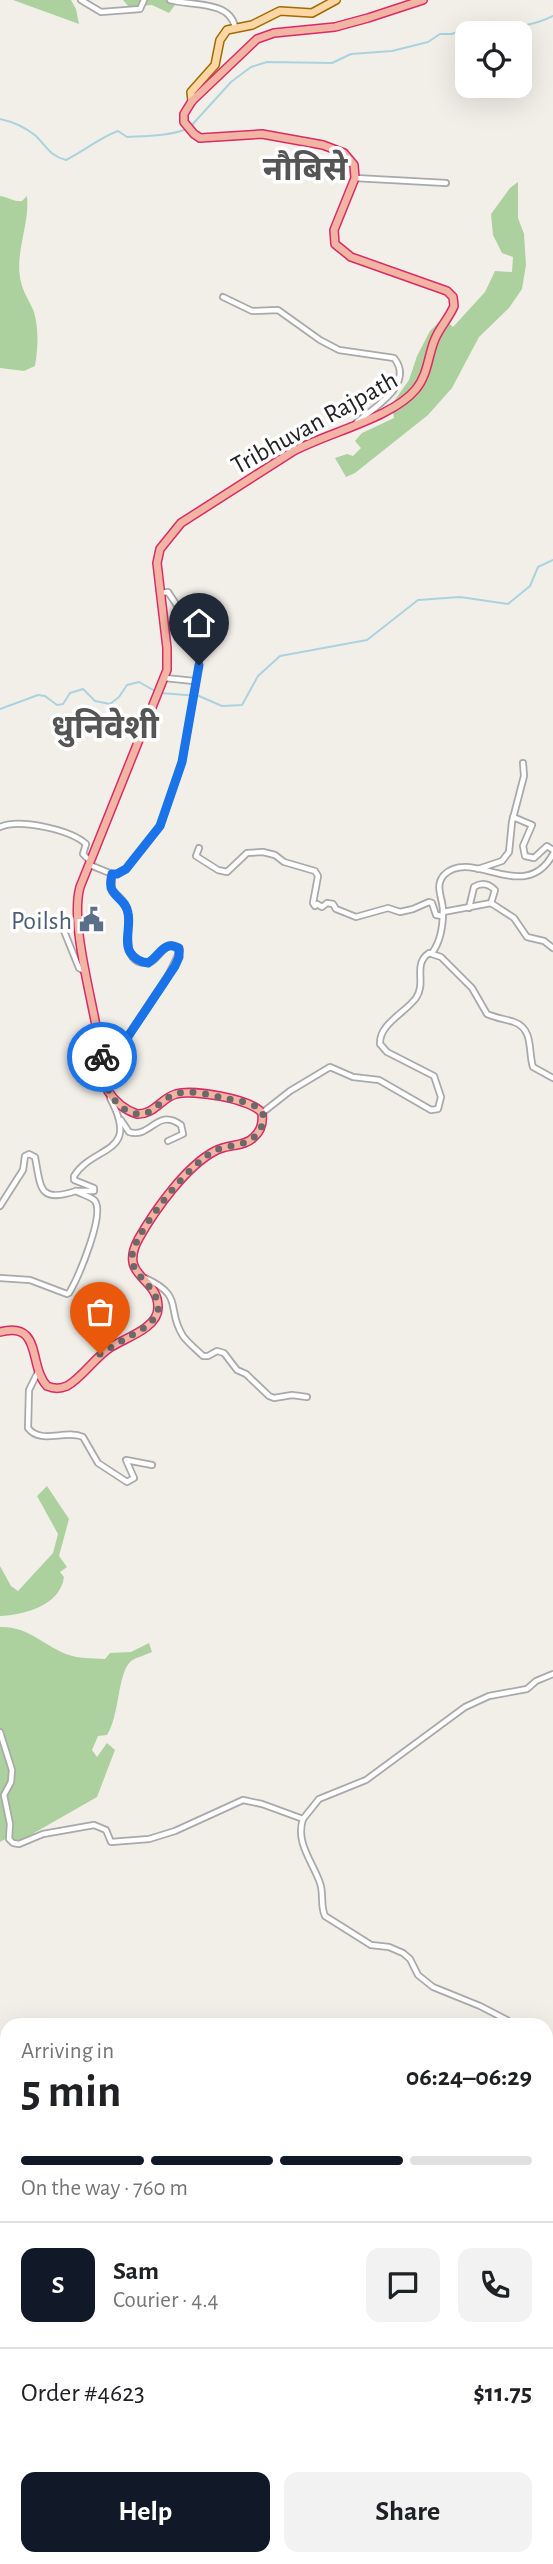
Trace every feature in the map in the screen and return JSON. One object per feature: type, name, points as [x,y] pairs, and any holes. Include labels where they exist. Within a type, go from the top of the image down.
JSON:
[{"type":"highway","points":[[355,178],[351,158],[338,149],[262,134],[205,138],[194,134],[185,124],[184,114],[192,101],[250,44],[265,36],[335,27],[423,0]]},
{"type":"highway","name":"Tribhuvan Rajpath","points":[[262,1113],[256,1106],[245,1102],[183,1093],[170,1097],[148,1113],[137,1114],[117,1102],[108,1090],[103,1076],[76,904],[79,887],[165,678],[167,660],[157,563],[160,549],[181,523],[292,452],[392,407],[415,391],[422,381],[434,340],[454,306],[453,297],[447,291],[351,257],[335,244],[334,230],[355,178]]},
{"type":"highway","points":[[0,1332],[15,1330],[28,1337],[38,1371],[47,1386],[55,1388],[67,1386],[100,1354],[151,1323],[158,1314],[158,1300],[153,1289],[138,1275],[132,1262],[134,1247],[178,1181],[195,1164],[216,1150],[253,1139],[261,1128],[262,1113]]},
{"type":"main road","points":[[192,101],[190,97],[193,88],[216,62],[222,36],[235,27],[251,25],[279,11],[312,13],[336,0]]},
{"type":"street","points":[[81,0],[101,12],[140,9],[145,0]]},
{"type":"street","points":[[170,0],[223,10],[232,17],[235,27]]},
{"type":"street","points":[[355,178],[446,183]]},
{"type":"street","points":[[223,297],[252,311],[278,310],[320,340],[339,349],[394,358],[401,376],[396,387],[354,425]]},
{"type":"street","points":[[0,827],[13,823],[27,824],[58,831],[83,841],[86,844],[84,856],[89,863],[117,874],[126,869],[160,826],[182,762],[200,652],[197,639],[185,616],[168,592],[160,593]]},
{"type":"street","points":[[165,678],[194,681]]},
{"type":"street","points":[[476,869],[502,861],[508,855],[513,817],[524,776],[523,762]]},
{"type":"street","points":[[432,953],[441,935],[443,914],[439,881],[455,867],[463,866],[517,877],[535,872],[546,864],[553,852],[547,846],[534,858],[525,856],[523,846],[532,825],[513,817]]},
{"type":"street","points":[[199,848],[195,856],[218,870],[227,872],[247,853],[263,852],[275,855],[284,862],[315,870],[318,876],[313,905],[322,907],[333,904],[336,909],[350,916],[388,908],[400,912],[429,902],[432,903],[436,915],[491,903],[514,918],[527,937],[544,941],[553,948]]},
{"type":"street","points":[[101,1058],[125,1041],[165,982],[180,951],[176,946],[164,946],[148,963],[140,962],[130,954],[128,912],[126,904],[112,890],[112,874]]},
{"type":"street","points":[[469,908],[474,887],[481,884],[487,884],[495,890],[491,903]]},
{"type":"street","points":[[64,931],[79,968],[86,972]]},
{"type":"street","points":[[262,1113],[290,1091],[330,1067],[353,1077],[380,1080],[427,1108],[438,1108],[441,1097],[434,1076],[387,1052],[380,1044],[385,1028],[406,1009],[419,992],[420,966],[426,955],[432,953],[440,957],[472,988],[487,1014],[512,1021],[524,1028],[533,1067],[553,1077]]},
{"type":"street","points":[[103,1076],[104,1088],[129,1132],[142,1133],[162,1120],[175,1121],[181,1125],[183,1134],[168,1141]]},
{"type":"street","points":[[0,1206],[23,1170],[26,1156],[29,1154],[35,1157],[40,1186],[50,1197],[95,1190],[91,1185],[74,1180],[74,1176],[78,1169],[108,1150],[120,1133],[121,1119]]},
{"type":"street","points":[[0,1278],[30,1280],[69,1293],[86,1255],[98,1208],[94,1200],[76,1191]]},
{"type":"street","points":[[138,1275],[163,1287],[169,1293],[183,1336],[203,1356],[217,1351],[224,1353],[237,1370],[246,1374],[274,1398],[292,1395],[307,1397]]},
{"type":"street","points":[[38,1371],[29,1390],[28,1428],[32,1433],[40,1437],[64,1433],[83,1437],[98,1463],[127,1482],[134,1478],[126,1460],[152,1465]]},
{"type":"street","points":[[503,2018],[433,1987],[418,1975],[410,1959],[403,1953],[388,1947],[371,1945],[326,1916],[322,1910],[321,1885],[300,1836],[303,1819],[319,1799],[376,1774],[465,1707],[489,1696],[527,1689],[536,1681],[553,1674]]},
{"type":"street","points":[[0,1732],[12,1770],[11,1782],[4,1796],[10,1824],[9,1839],[16,1844],[36,1835],[94,1825],[106,1829],[111,1842],[149,1839],[191,1825],[243,1800],[303,1819]]},
{"type":"green space","points":[[13,0],[71,0],[79,24]]},
{"type":"green space","points":[[123,0],[167,0],[175,5],[169,13],[152,5],[129,7]]},
{"type":"green space","points":[[518,182],[518,218],[524,234],[526,265],[522,289],[509,308],[479,337],[452,388],[428,415],[355,473],[346,477],[335,458],[347,454],[353,456],[361,448],[355,441],[362,433],[394,418],[392,404],[409,380],[417,356],[430,331],[443,318],[453,327],[485,292],[495,271],[512,272],[513,257],[502,253],[493,235],[491,214],[510,188]]},
{"type":"green space","points":[[0,196],[22,201],[27,196],[19,271],[23,290],[34,312],[38,339],[35,366],[24,371],[0,368]]},
{"type":"green space","points":[[47,1486],[69,1519],[59,1556],[67,1567],[60,1572],[64,1577],[61,1587],[56,1595],[40,1607],[20,1614],[0,1616],[0,1566],[11,1586],[18,1591],[53,1553],[58,1534],[37,1496]]},
{"type":"green space","points":[[0,1627],[26,1632],[75,1657],[105,1659],[110,1653],[131,1652],[149,1643],[152,1652],[131,1661],[126,1667],[111,1727],[107,1735],[98,1736],[92,1750],[97,1757],[107,1743],[115,1750],[97,1797],[20,1841],[13,1840],[11,1836],[0,1842]]},
{"type":"waterway","points":[[191,126],[231,82],[251,67],[267,62],[332,63],[351,54],[392,51],[463,29],[468,31],[522,26],[553,16]]},
{"type":"waterway","points":[[0,119],[28,130],[52,154],[66,160],[118,131],[127,137],[165,134],[186,129]]},
{"type":"waterway","points":[[160,693],[199,696],[222,706],[242,705],[258,676],[280,656],[367,640],[418,600],[460,597],[508,604],[530,586],[538,567],[553,560]]},
{"type":"waterway","points":[[0,709],[38,695],[45,696],[57,705],[63,704],[70,693],[83,689],[95,701],[110,704],[127,685],[139,682],[155,691]]},
{"type":"way so far","points":[[100,1354],[147,1326],[158,1314],[155,1292],[136,1272],[132,1258],[134,1247],[144,1230],[178,1181],[216,1150],[253,1139],[262,1124],[260,1109],[250,1103],[192,1093],[173,1095],[145,1114],[132,1112],[117,1102],[108,1090],[103,1076],[102,1057]]},
{"type":"place","name":"Poilsh","points":[[92,920]]},
{"type":"district","name":"नौबिसे","points":[[305,168]]},
{"type":"district","name":"धुनिवेशी","points":[[105,726]]},
{"type":"route","points":[[102,1057],[125,1041],[179,957],[179,948],[172,945],[164,946],[148,963],[140,962],[130,954],[130,921],[126,904],[112,890],[110,884],[112,874],[126,869],[160,826],[171,799],[182,762],[194,681],[199,665]]}]
